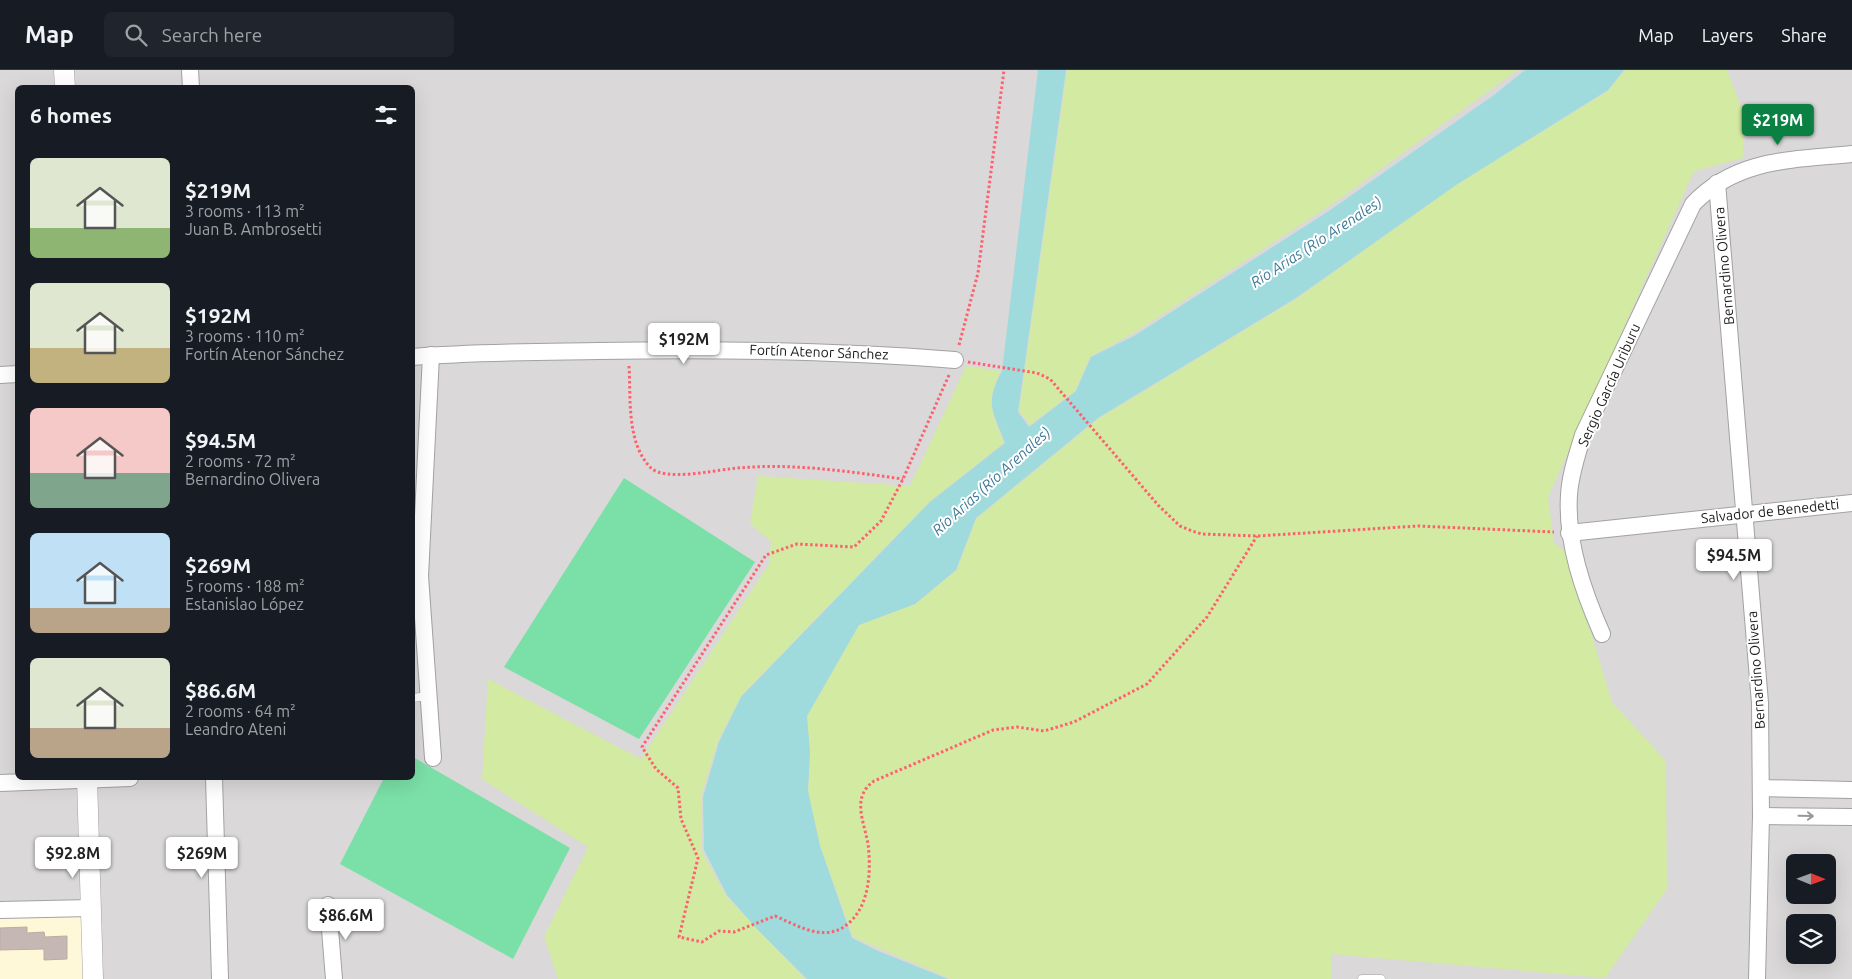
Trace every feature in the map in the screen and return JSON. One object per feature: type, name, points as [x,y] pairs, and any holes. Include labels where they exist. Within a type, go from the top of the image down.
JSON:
[{"type":"street","points":[[64,70],[65,85]]},
{"type":"street","points":[[190,70],[190,85]]},
{"type":"street","name":"Sergio García Uriburu","points":[[1602,634],[1591,608],[1569,533],[1569,494],[1574,467],[1583,435],[1693,204],[1717,183],[1747,168],[1767,163],[1852,154]]},
{"type":"street","name":"Bernardino Olivera","points":[[1717,183],[1760,703],[1761,788],[1757,979]]},
{"type":"street","name":"Fortín Atenor Sánchez","points":[[415,357],[713,349],[844,352],[955,360]]},
{"type":"street","points":[[432,355],[415,574],[420,697],[433,758]]},
{"type":"street","points":[[0,374],[15,374]]},
{"type":"street","name":"Salvador de Benedetti","points":[[1569,533],[1852,503]]},
{"type":"street","points":[[0,783],[52,780]]},
{"type":"street","points":[[87,780],[93,979]]},
{"type":"street","points":[[214,780],[220,979]]},
{"type":"street","points":[[1761,788],[1852,790]]},
{"type":"street","points":[[1760,816],[1852,817]]},
{"type":"street","points":[[328,905],[334,979]]},
{"type":"street","points":[[0,910],[91,908]]},
{"type":"lane","points":[[1362,979],[1381,979]]},
{"type":"path","points":[[1004,70],[978,273],[955,360],[903,479],[881,521],[854,547],[797,544],[766,555],[642,747],[656,769],[678,788],[681,819],[698,858],[679,936],[702,942],[719,931],[734,932],[775,916],[816,934],[830,934],[847,925],[861,910],[867,887],[868,844],[860,814],[860,800],[865,787],[874,781],[993,730],[1017,727],[1044,731],[1074,722],[1147,684],[1207,618],[1257,536]]},
{"type":"path","points":[[629,350],[632,420],[638,449],[652,469],[674,475],[748,467],[822,468],[903,479]]},
{"type":"path","points":[[955,360],[1037,373],[1050,379],[1158,505],[1180,526],[1202,534],[1257,536],[1418,526],[1569,533]]},
{"type":"shaded area","points":[[0,70],[1852,70],[1852,979],[0,979]]},
{"type":"shaded area","points":[[89,910],[91,979],[0,979],[0,912]]},
{"type":"green space","points":[[1067,70],[1518,70],[1331,205],[1137,331],[1090,357],[1075,391],[1030,425],[1019,411]]},
{"type":"green space","points":[[1625,70],[1727,70],[1743,112],[1743,158],[1694,171],[1548,497],[1554,543],[1567,553],[1612,702],[1666,761],[1667,889],[1605,978],[1331,954],[1331,979],[951,979],[853,937],[820,846],[808,791],[810,753],[807,716],[859,625],[915,604],[957,570],[976,519],[1098,419],[1296,299],[1456,185],[1608,91]]},
{"type":"green space","points":[[966,366],[1001,371],[993,391],[992,407],[1004,443],[929,502],[741,696],[718,741],[701,797],[702,852],[726,896],[805,979],[558,979],[544,937],[588,847],[482,779],[488,679],[641,759],[769,564],[771,542],[750,523],[758,476],[910,486]]},
{"type":"green space","points":[[624,478],[755,562],[639,739],[504,667]]},
{"type":"green space","points":[[415,758],[570,848],[513,959],[340,864],[383,780],[415,780]]},
{"type":"water","name":"Río Arias (Río Arenales)","points":[[1038,70],[1066,70],[1018,412],[1029,427],[1076,391],[1091,357],[1134,336],[1329,211],[1494,95],[1525,70],[1624,70],[1608,90],[1456,185],[1296,298],[1098,418],[976,518],[956,570],[915,604],[859,625],[807,716],[810,752],[808,791],[820,846],[852,938],[878,951],[948,979],[807,979],[758,930],[727,895],[704,850],[703,797],[719,742],[741,697],[930,502],[1005,443],[994,415],[992,400],[996,382],[1002,371]]},
{"type":"building","points":[[27,927],[27,933],[44,932],[45,937],[67,936],[67,959],[44,960],[44,949],[0,950],[0,928]]}]
